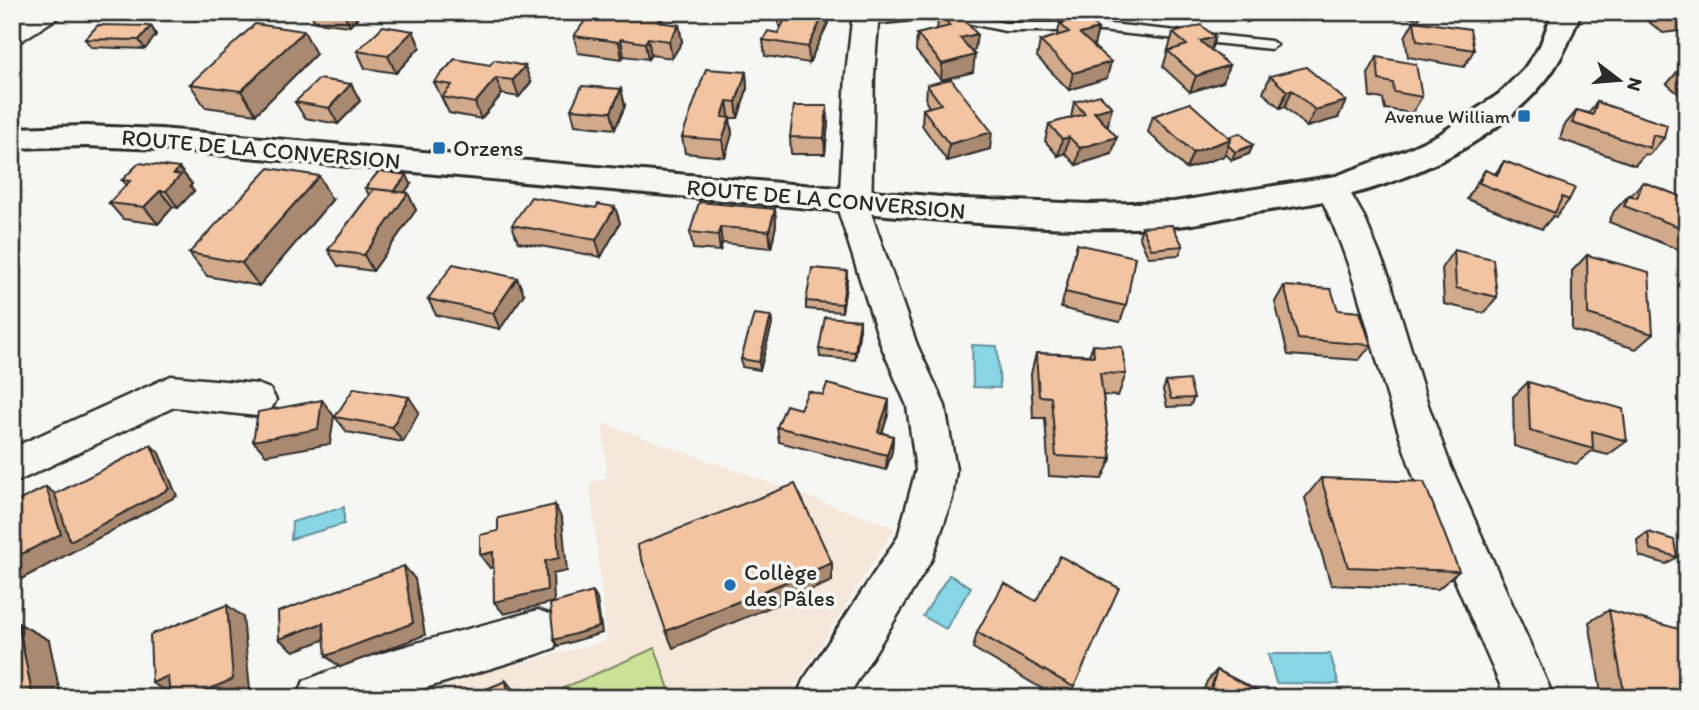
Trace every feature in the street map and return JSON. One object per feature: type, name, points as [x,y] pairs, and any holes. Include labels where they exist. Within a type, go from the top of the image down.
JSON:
[{"type":"main road","name":"ROUTE DE LA CONVERSION","points":[[12,138],[90,135],[144,138],[853,202],[1038,215],[1177,214],[1349,184],[1452,143],[1507,105],[1540,68],[1563,29],[1567,12]]},
{"type":"street","points":[[12,35],[48,12]]},
{"type":"street","points":[[820,698],[917,545],[931,499],[936,470],[926,406],[899,345],[871,267],[853,202],[865,17]]},
{"type":"street","points":[[1332,188],[1352,221],[1373,277],[1417,430],[1440,493],[1530,698]]},
{"type":"street","points":[[12,467],[171,391],[257,400]]},
{"type":"street","points":[[321,698],[538,632]]},
{"type":"lane","points":[[865,17],[921,15],[967,19],[1005,27],[1101,27],[1271,45]]},
{"type":"shaded area","name":"Collège des Pâles","points":[[603,423],[895,528],[787,698],[383,698],[607,641],[590,483],[607,477]]},
{"type":"green space","points":[[655,648],[672,698],[565,698],[563,688]]},
{"type":"water","points":[[972,345],[997,346],[1000,388],[973,387]]},
{"type":"water","points":[[344,507],[344,524],[291,539],[292,522]]},
{"type":"water","points":[[949,575],[971,587],[946,629],[923,616]]},
{"type":"water","points":[[1268,654],[1330,654],[1339,684],[1276,683]]},
{"type":"building","points":[[610,12],[661,16],[658,22],[679,25],[669,41],[648,38],[645,43],[621,39],[619,42],[574,36],[587,18],[604,21]]},
{"type":"building","points":[[789,12],[825,12],[808,47],[763,40],[768,31],[778,33]]},
{"type":"building","points":[[957,12],[977,34],[960,38],[975,55],[942,64],[917,34],[950,26],[939,13]]},
{"type":"building","points":[[1670,12],[1687,12],[1687,15],[1675,16]]},
{"type":"building","points":[[1085,16],[1098,29],[1080,34],[1111,62],[1073,73],[1040,41],[1069,32],[1060,24]]},
{"type":"building","points":[[1414,21],[1470,29],[1474,50],[1417,41]]},
{"type":"building","points":[[255,24],[304,31],[241,91],[190,84]]},
{"type":"building","points":[[98,25],[151,26],[139,40],[85,39]]},
{"type":"building","points":[[1201,25],[1215,37],[1200,41],[1229,65],[1196,76],[1168,51],[1187,45],[1173,33]]},
{"type":"building","points":[[383,26],[413,31],[388,56],[357,51]]},
{"type":"building","points":[[1377,57],[1416,64],[1422,97],[1394,92],[1393,83],[1379,80]]},
{"type":"building","points":[[455,59],[490,65],[494,60],[525,66],[513,80],[496,78],[475,103],[442,97],[452,85],[434,82]]},
{"type":"building","points":[[1306,67],[1346,101],[1315,110],[1270,76]]},
{"type":"building","points":[[706,69],[746,72],[736,102],[727,101],[722,117],[730,118],[722,140],[682,137]]},
{"type":"building","points":[[319,79],[351,84],[329,108],[295,102]]},
{"type":"building","points":[[951,79],[992,132],[949,144],[923,109],[941,104],[927,85]]},
{"type":"building","points":[[582,86],[621,89],[611,112],[571,109]]},
{"type":"building","points":[[1100,95],[1112,107],[1094,112],[1117,137],[1080,148],[1069,137],[1062,139],[1049,124],[1085,114],[1074,102]]},
{"type":"building","points":[[1597,102],[1667,125],[1664,138],[1653,135],[1650,148],[1572,123],[1577,110],[1593,115]]},
{"type":"building","points":[[1190,103],[1231,139],[1193,152],[1153,116]]},
{"type":"building","points":[[794,106],[827,106],[824,138],[790,137]]},
{"type":"building","points":[[1240,133],[1253,145],[1235,152],[1228,145],[1231,139],[1228,137]]},
{"type":"building","points":[[1504,161],[1575,188],[1569,200],[1562,197],[1555,213],[1479,183],[1485,170],[1497,175]]},
{"type":"building","points":[[139,163],[179,168],[174,174],[181,175],[166,191],[160,191],[144,207],[109,203],[130,181],[122,180]]},
{"type":"building","points":[[269,168],[319,176],[242,263],[189,253]]},
{"type":"building","points":[[379,171],[407,175],[394,191],[365,188]]},
{"type":"building","points":[[1643,182],[1687,199],[1687,230],[1624,206],[1629,195],[1637,198]]},
{"type":"building","points":[[374,189],[408,193],[364,255],[328,250]]},
{"type":"building","points":[[531,197],[596,208],[598,204],[615,207],[596,240],[512,225]]},
{"type":"building","points":[[699,202],[775,209],[769,231],[720,227],[718,235],[690,232]]},
{"type":"building","points":[[1172,225],[1183,246],[1151,249],[1142,227]]},
{"type":"building","points":[[1077,244],[1135,257],[1126,306],[1065,292]]},
{"type":"building","points":[[1454,250],[1493,259],[1497,297],[1456,288]]},
{"type":"building","points":[[1587,255],[1649,272],[1653,334],[1588,314]]},
{"type":"building","points":[[453,264],[517,278],[493,313],[428,299]]},
{"type":"building","points":[[812,268],[847,271],[842,304],[806,301]]},
{"type":"building","points":[[1284,286],[1331,289],[1338,310],[1360,312],[1371,345],[1298,339]]},
{"type":"building","points":[[754,314],[771,316],[759,362],[741,359]]},
{"type":"building","points":[[825,317],[860,320],[855,352],[819,349]]},
{"type":"building","points":[[1093,345],[1122,347],[1126,374],[1100,373],[1111,459],[1056,456],[1051,397],[1039,396],[1036,353],[1094,356]]},
{"type":"building","points":[[1189,380],[1194,398],[1171,399],[1166,382]]},
{"type":"building","points":[[1528,382],[1623,409],[1627,441],[1592,431],[1593,449],[1530,431]]},
{"type":"building","points":[[827,384],[889,400],[878,432],[893,436],[887,455],[777,427],[786,405],[800,409],[808,391],[823,395]]},
{"type":"building","points":[[354,388],[409,397],[392,427],[335,417]]},
{"type":"building","points":[[322,400],[318,429],[253,441],[258,412]]},
{"type":"building","points":[[151,445],[169,489],[70,541],[55,494]]},
{"type":"building","points":[[1321,478],[1424,482],[1459,571],[1348,567]]},
{"type":"building","points":[[795,484],[832,563],[666,631],[637,545]]},
{"type":"building","points":[[46,487],[61,534],[12,559],[12,504]]},
{"type":"building","points":[[555,505],[559,558],[545,561],[547,590],[494,602],[493,552],[480,555],[480,535],[498,531],[498,518]]},
{"type":"building","points":[[1648,532],[1674,540],[1677,557],[1650,549]]},
{"type":"building","points":[[1060,556],[1119,588],[1074,687],[977,632],[1004,583],[1036,601]]},
{"type":"building","points":[[404,566],[413,623],[326,656],[323,623],[279,639],[278,612]]},
{"type":"building","points":[[593,592],[599,627],[554,640],[550,604]]},
{"type":"building","points":[[227,605],[233,679],[189,698],[170,698],[168,676],[152,683],[150,635]]},
{"type":"building","points":[[1609,610],[1683,630],[1687,646],[1687,698],[1625,698]]},
{"type":"building","points":[[18,623],[33,698],[12,698],[12,626]]},
{"type":"building","points":[[1217,670],[1271,698],[1208,698]]},
{"type":"building","points":[[506,681],[509,698],[464,698]]},
{"type":"place","name":"Avenue William","points":[[1524,116]]},
{"type":"place","name":"Orzens","points":[[439,148]]},
{"type":"place","name":"Collège des Pâles","points":[[730,585]]}]
